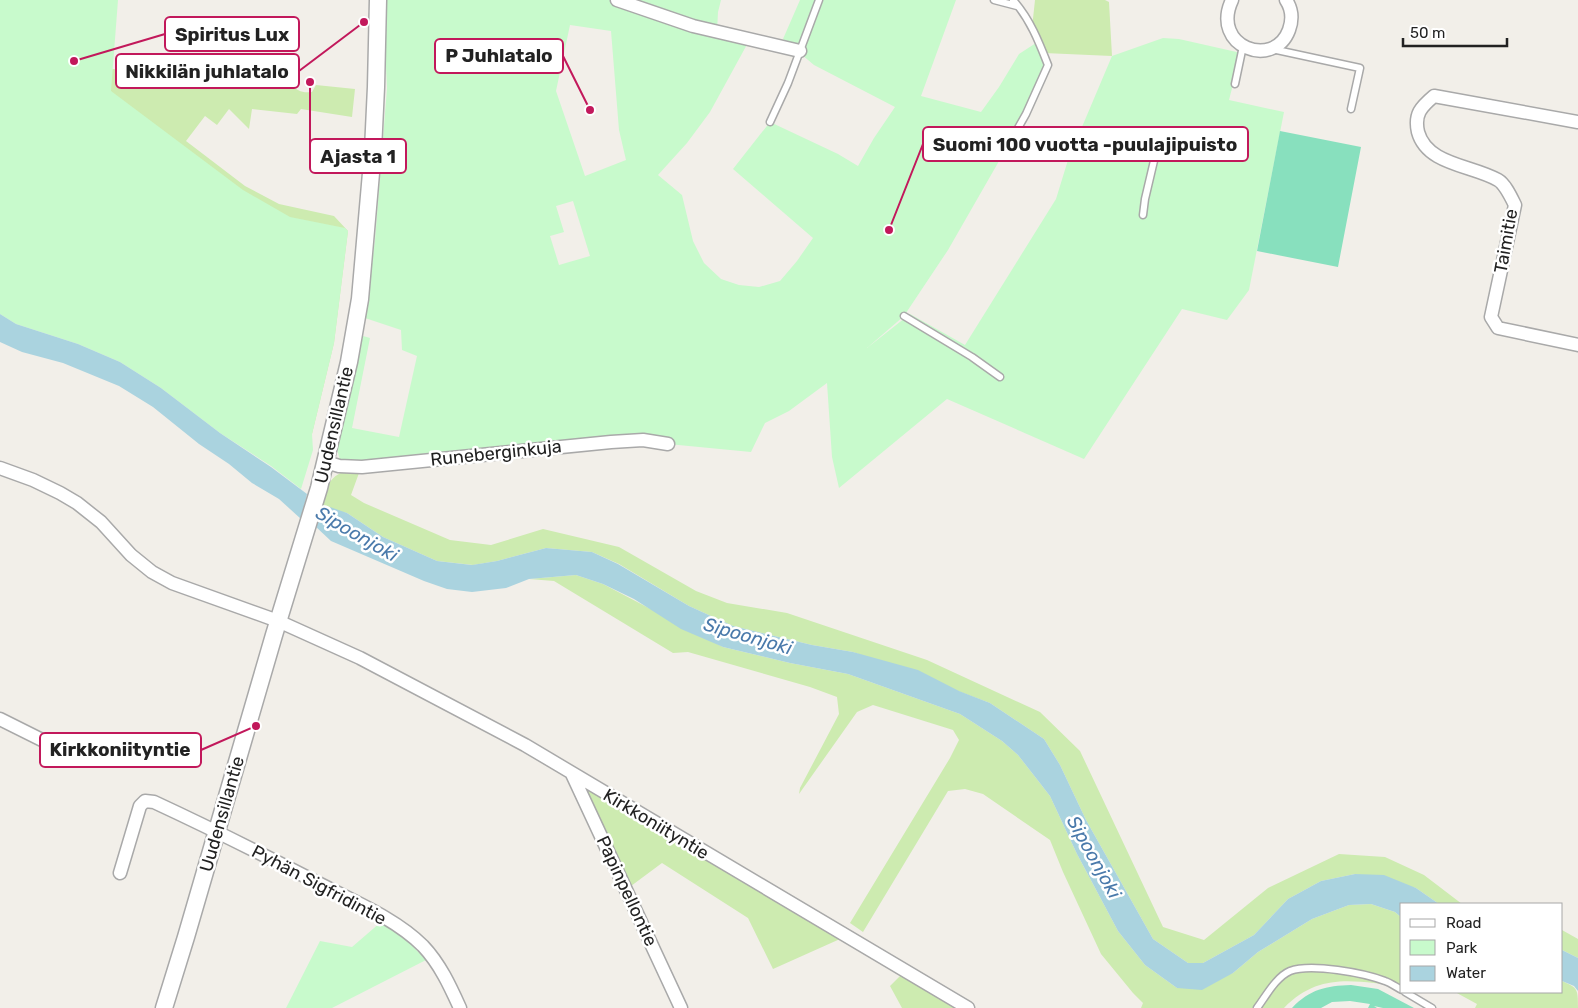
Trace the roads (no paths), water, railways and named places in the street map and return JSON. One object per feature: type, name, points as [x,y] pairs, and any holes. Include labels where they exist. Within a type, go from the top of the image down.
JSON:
[{"type":"street","name":"Uudensillantie","points":[[164,1008],[319,488],[349,362],[360,299],[373,150],[378,0]]},
{"type":"street","points":[[618,0],[693,26],[800,51]]},
{"type":"street","points":[[1232,0],[1228,9],[1227,20],[1229,30],[1235,40],[1252,50],[1271,48],[1280,43],[1287,34],[1291,24],[1292,13],[1286,0]]},
{"type":"street","name":"Taimitie","points":[[1578,122],[1434,96],[1422,106],[1416,122],[1420,139],[1434,155],[1499,180],[1515,205],[1491,317],[1498,328],[1578,345]]},
{"type":"street","name":"Runeberginkuja","points":[[326,462],[339,466],[362,467],[611,442],[643,440],[668,444]]},
{"type":"street","name":"Kirkkoniityntie","points":[[0,468],[60,492],[77,503],[101,522],[131,556],[152,572],[172,583],[278,621],[360,658],[525,745],[968,1008]]},
{"type":"street","points":[[0,719],[68,753]]},
{"type":"street","name":"Papinpellontie","points":[[572,774],[681,1008]]},
{"type":"street","name":"Pyhän Sigfridintie","points":[[120,873],[140,806],[145,801],[154,802],[216,831],[368,908],[408,934],[437,963],[460,1008]]},
{"type":"lane","points":[[770,122],[788,83],[819,0]]},
{"type":"lane","points":[[994,0],[1018,6]]},
{"type":"lane","points":[[1004,153],[1026,114],[1048,65],[1039,41],[1023,12],[1013,0]]},
{"type":"lane","points":[[1235,84],[1243,46]]},
{"type":"lane","points":[[1271,48],[1360,68],[1351,109]]},
{"type":"lane","points":[[1143,215],[1161,131]]},
{"type":"lane","points":[[904,316],[972,356],[1000,377]]},
{"type":"lane","points":[[1257,1008],[1280,978],[1289,972],[1303,968],[1327,969],[1363,975],[1387,981],[1400,989]]},
{"type":"lane","points":[[1406,993],[1432,1008]]},
{"type":"water","points":[[0,314],[16,324],[78,344],[120,362],[161,388],[220,433],[307,494],[301,519],[279,499],[252,483],[153,407],[119,386],[63,363],[22,352],[0,342]]},
{"type":"water","name":"Sipoonjoki","points":[[330,507],[347,513],[383,537],[437,561],[472,565],[497,561],[546,548],[592,552],[618,564],[689,606],[733,626],[812,645],[853,652],[918,670],[959,691],[990,703],[1044,739],[1060,765],[1086,820],[1153,939],[1188,963],[1203,963],[1254,935],[1288,899],[1321,881],[1355,874],[1384,875],[1416,888],[1438,903],[1400,903],[1400,916],[1395,912],[1371,904],[1349,905],[1312,919],[1258,952],[1233,973],[1202,990],[1177,988],[1145,965],[1118,931],[1077,854],[1050,796],[1018,755],[1002,741],[960,714],[848,674],[723,647],[681,629],[634,599],[603,584],[576,575],[529,579],[506,588],[472,592],[447,589],[331,541],[315,526],[320,508]]},
{"type":"water","points":[[1563,950],[1578,958],[1578,991],[1574,986],[1563,981]]},
{"type":"place","name":"Nikkilän juhlatalo","points":[[364,22]]},
{"type":"place","name":"Spiritus Lux","points":[[74,61]]},
{"type":"place","name":"Ajasta 1","points":[[310,82]]},
{"type":"place","name":"P Juhlatalo","points":[[590,110]]},
{"type":"place","name":"Suomi 100 vuotta -puulajipuisto","points":[[889,230]]},
{"type":"place","name":"Kirkkoniityntie","points":[[256,726]]}]
